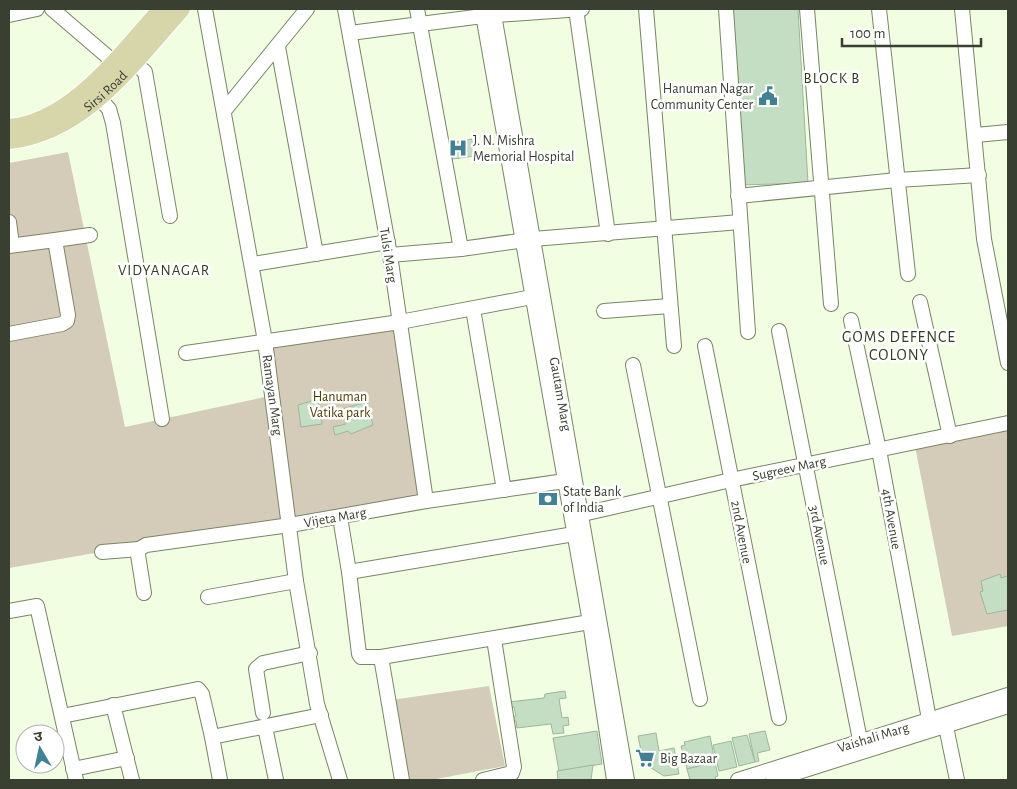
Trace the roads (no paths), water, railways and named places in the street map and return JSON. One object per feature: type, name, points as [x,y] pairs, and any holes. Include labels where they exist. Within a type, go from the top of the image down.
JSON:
[{"type":"main road","name":"Sirsi Road","points":[[9,140],[55,128],[85,109],[98,97],[124,65],[162,9]]},
{"type":"main road","name":"Sirsi Road","points":[[9,128],[48,117],[76,99],[124,65],[181,9]]},
{"type":"street","points":[[9,15],[37,9]]},
{"type":"street","points":[[52,9],[124,65],[145,72],[170,216]]},
{"type":"street","name":"Ramayan Marg","points":[[205,9],[253,264],[290,525],[296,581],[321,714],[340,780]]},
{"type":"street","points":[[224,112],[307,9]]},
{"type":"street","name":"Tulsi Marg","points":[[345,9],[389,249],[426,502]]},
{"type":"street","points":[[417,9],[461,250]]},
{"type":"street","points":[[576,9],[608,234]]},
{"type":"street","points":[[350,33],[420,24],[488,12],[582,9]]},
{"type":"street","points":[[646,9],[666,228],[674,346]]},
{"type":"street","points":[[726,9],[748,332]]},
{"type":"street","points":[[807,9],[820,188],[831,304]]},
{"type":"street","points":[[879,9],[908,274]]},
{"type":"street","points":[[962,9],[976,135],[984,239],[1008,363]]},
{"type":"street","name":"Gautam Marg","points":[[488,12],[617,760],[614,780]]},
{"type":"street","points":[[278,47],[316,254]]},
{"type":"street","points":[[98,97],[109,109],[113,123],[162,419]]},
{"type":"street","points":[[976,135],[1008,132]]},
{"type":"street","points":[[738,196],[897,180],[979,175]]},
{"type":"street","points":[[9,222],[10,246],[90,235]]},
{"type":"street","points":[[253,264],[316,254],[389,249],[461,250],[528,240],[740,222]]},
{"type":"street","points":[[9,334],[62,324],[67,321],[55,240]]},
{"type":"street","name":"Gautam Marg","points":[[528,240],[532,297],[570,480]]},
{"type":"street","points":[[186,353],[400,322],[532,297]]},
{"type":"street","points":[[920,302],[950,436]]},
{"type":"street","points":[[604,311],[670,306]]},
{"type":"street","points":[[473,309],[504,490]]},
{"type":"street","name":"4th Avenue","points":[[851,320],[879,450],[929,719]]},
{"type":"street","name":"3rd Avenue","points":[[779,331],[860,740]]},
{"type":"street","name":"2nd Avenue","points":[[705,346],[780,718]]},
{"type":"street","points":[[633,365],[700,699]]},
{"type":"street","name":"Sugreev Marg","points":[[576,515],[731,480],[1008,423]]},
{"type":"street","name":"Vijeta Marg","points":[[102,552],[139,549],[146,545],[290,525],[570,480]]},
{"type":"street","name":"Gautam Marg","points":[[576,515],[574,534],[590,622],[617,760],[627,780]]},
{"type":"street","points":[[340,517],[349,572],[358,654],[367,659],[590,622]]},
{"type":"street","points":[[349,572],[574,534]]},
{"type":"street","points":[[139,549],[144,593]]},
{"type":"street","points":[[208,597],[296,581]]},
{"type":"street","points":[[9,611],[37,606],[75,774],[127,758]]},
{"type":"street","points":[[483,780],[507,776],[512,773],[514,767],[494,639]]},
{"type":"street","points":[[276,780],[256,669],[263,663],[310,653]]},
{"type":"street","points":[[381,657],[402,780]]},
{"type":"street","points":[[62,716],[198,688],[202,694],[220,780]]},
{"type":"street","name":"Vaishali Marg","points":[[773,780],[944,720],[1008,694]]},
{"type":"street","points":[[113,705],[132,780]]},
{"type":"street","name":"Vaishali Marg","points":[[738,780],[929,719],[944,720],[1008,706]]},
{"type":"street","points":[[212,737],[264,720],[321,714]]},
{"type":"street","points":[[944,720],[957,780]]},
{"type":"street","points":[[606,780],[617,760],[635,780]]},
{"type":"place","name":"Hanuman Nagar Community Center","points":[[768,96]]},
{"type":"place","name":"J. N. Mishra Memorial Hospital","points":[[458,148]]},
{"type":"place","name":"State Bank of India","points":[[548,499]]},
{"type":"place","name":"Big Bazaar","points":[[645,758]]},
{"type":"district","name":"BLOCK B","points":[[832,78]]},
{"type":"district","name":"VIDYANAGAR","points":[[164,270]]},
{"type":"district","name":"GOMS DEFENCE COLONY","points":[[899,345]]},
{"type":"park label","name":"Hanuman Vatika park","points":[[340,404]]}]
